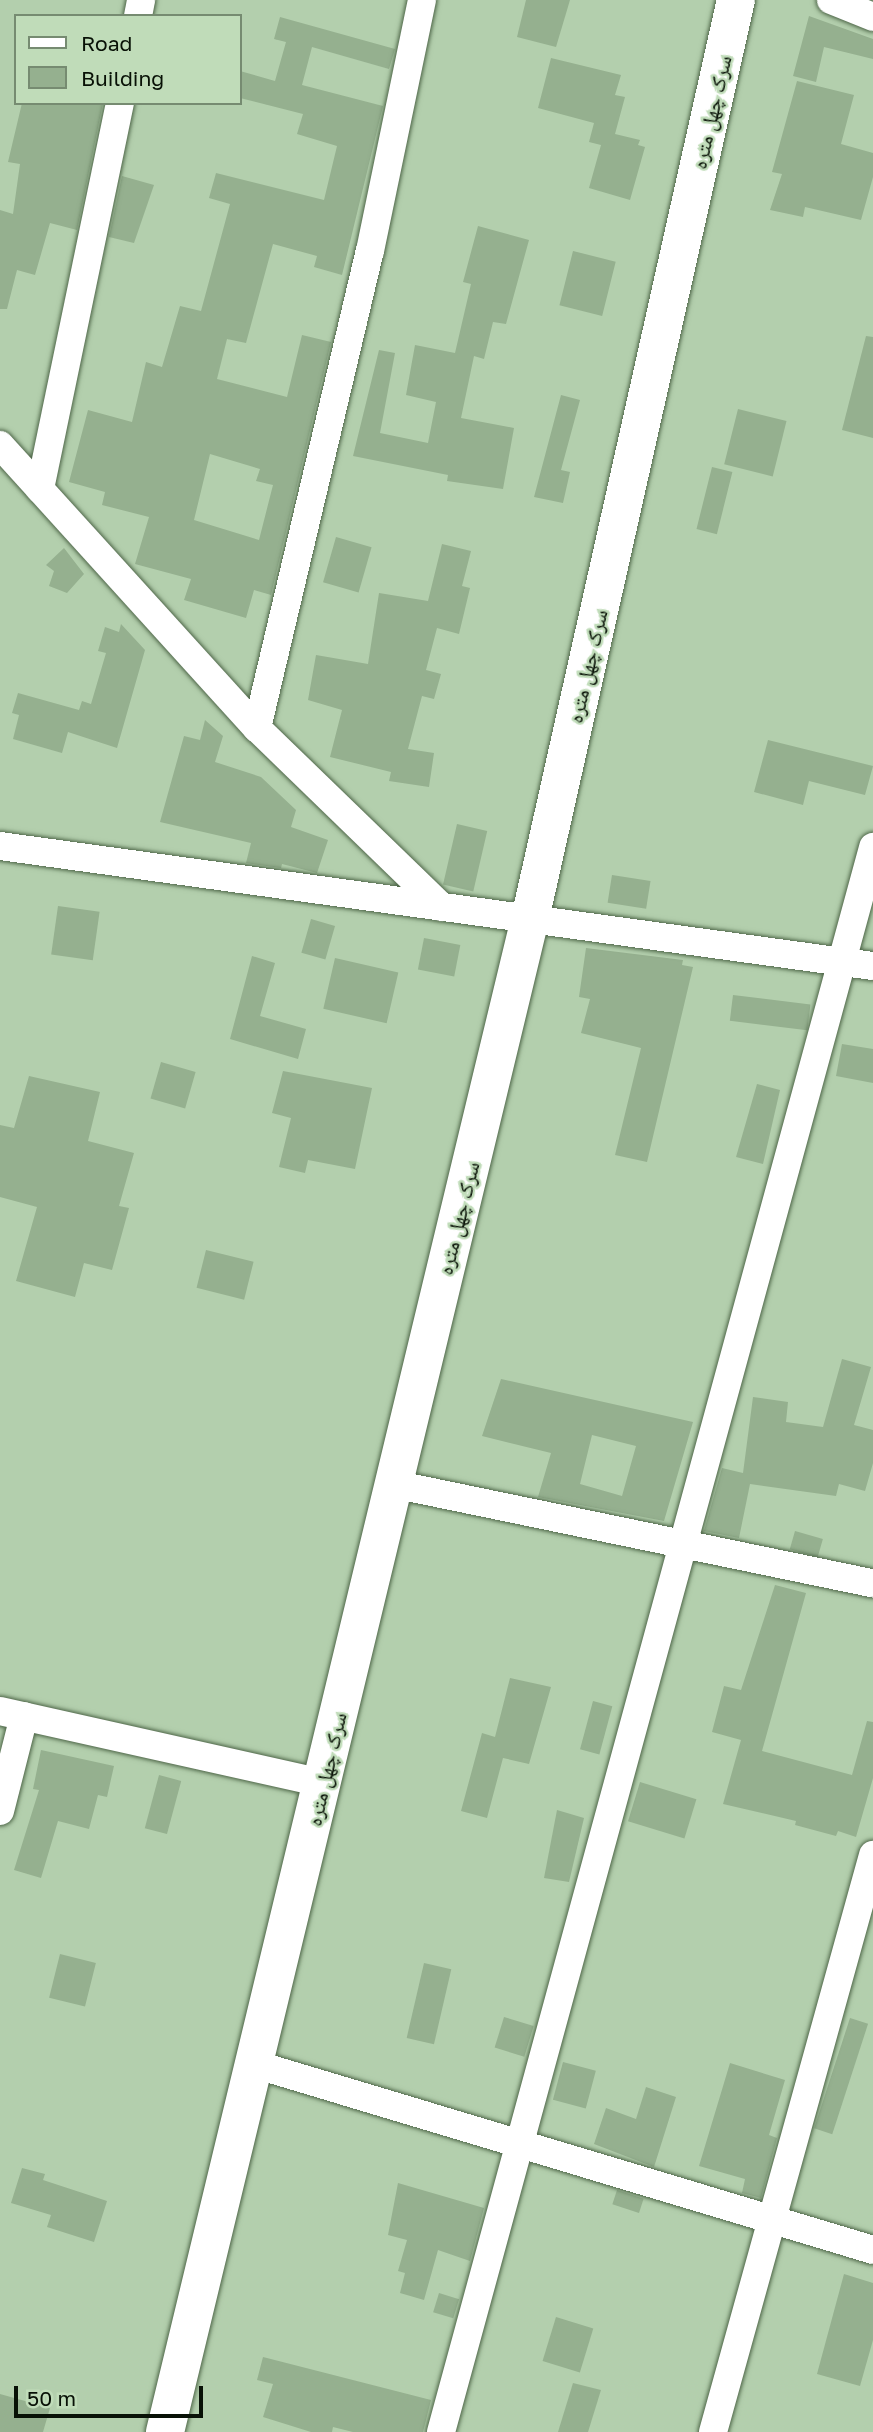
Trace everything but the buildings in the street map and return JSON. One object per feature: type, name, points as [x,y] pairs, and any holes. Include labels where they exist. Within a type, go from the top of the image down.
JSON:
[{"type":"street","points":[[257,728],[370,251],[422,0]]},
{"type":"street","name":"سرک چهل متره","points":[[165,2432],[530,919],[736,0]]},
{"type":"street","points":[[831,0],[873,17]]},
{"type":"street","points":[[40,489],[120,105]]},
{"type":"street","points":[[0,445],[257,728],[442,907]]},
{"type":"street","points":[[0,846],[873,966]]},
{"type":"street","points":[[441,2432],[517,2141],[844,962],[873,847]]},
{"type":"street","points":[[393,1484],[873,1583]]},
{"type":"street","points":[[0,1811],[12,1714],[323,1783]]},
{"type":"street","points":[[713,2432],[873,1855]]},
{"type":"street","points":[[254,2064],[873,2250]]}]
